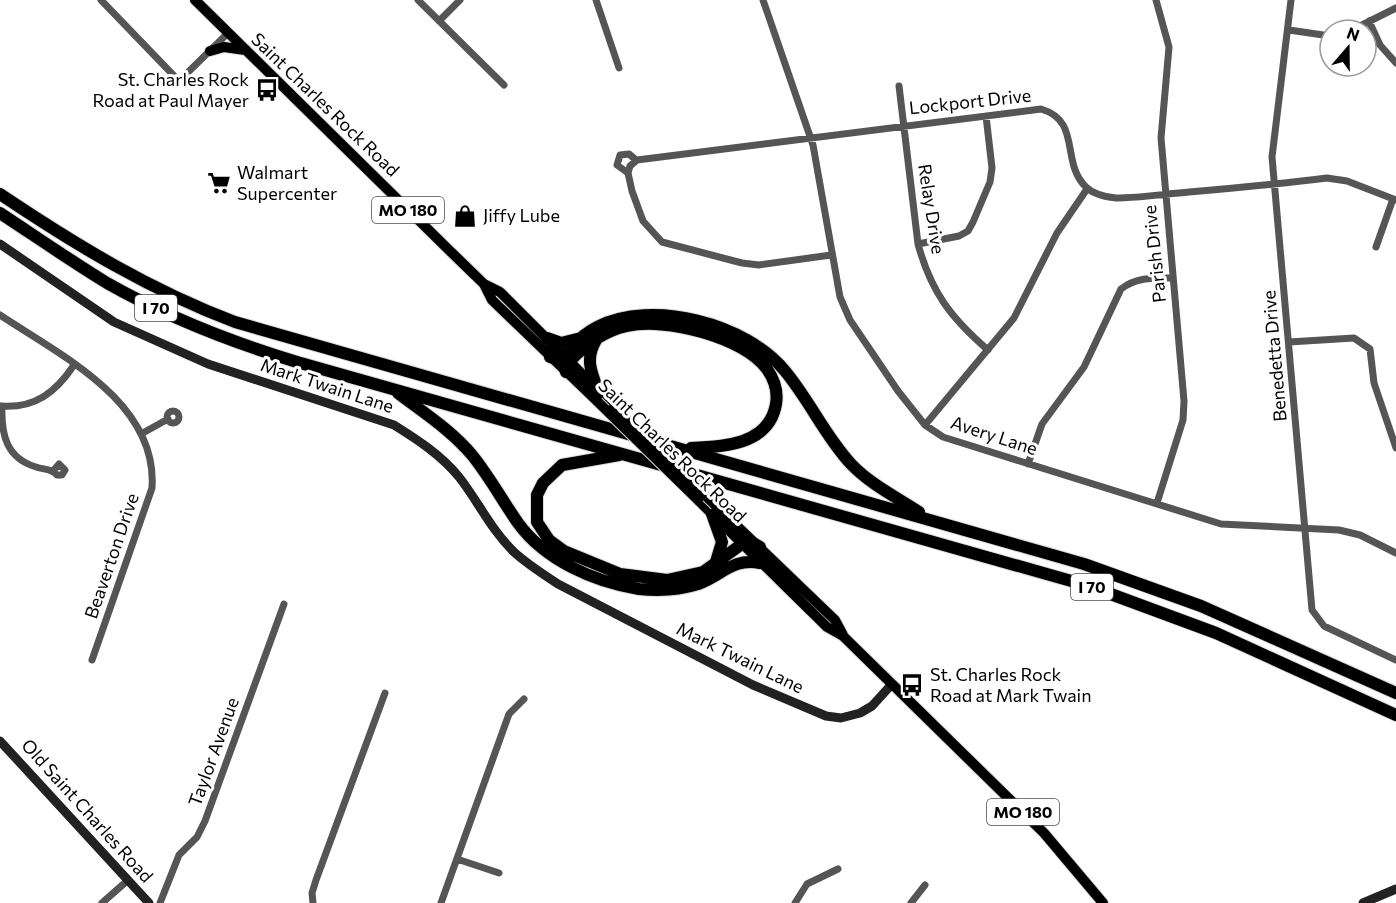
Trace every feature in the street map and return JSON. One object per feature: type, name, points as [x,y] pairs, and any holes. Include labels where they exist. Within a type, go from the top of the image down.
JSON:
[{"type":"highway","name":"I 70","points":[[0,195],[112,267],[171,297],[235,322],[1075,561],[1169,593],[1261,631],[1396,693]]},
{"type":"highway","name":"I 70","points":[[0,213],[99,278],[170,315],[264,352],[1100,590],[1216,633],[1396,715]]},
{"type":"highway","points":[[547,338],[566,343],[612,320],[645,314],[686,318],[743,339],[772,358],[784,370],[828,437],[854,466],[882,489],[932,520]]},
{"type":"highway","points":[[566,363],[597,338],[616,329],[637,324],[682,328],[711,336],[740,348],[768,370],[775,386],[776,406],[760,432],[732,445],[676,448]]},
{"type":"highway","points":[[566,363],[582,337]]},
{"type":"highway","points":[[597,338],[589,359],[598,396]]},
{"type":"highway","points":[[550,357],[566,363]]},
{"type":"highway","points":[[392,389],[457,439],[482,469],[530,538],[560,561],[617,584],[656,590],[699,583],[743,561],[760,563]]},
{"type":"highway","points":[[624,454],[574,462],[552,472],[543,483],[537,495],[535,509],[542,531],[557,545],[581,560],[638,578],[678,579],[714,566],[746,542]]},
{"type":"highway","points":[[714,509],[722,542],[714,566]]},
{"type":"highway","points":[[729,566],[746,542]]},
{"type":"highway","points":[[746,542],[760,547]]},
{"type":"main road","name":"Saint Charles Rock Road","points":[[195,0],[484,284],[500,292],[547,338],[566,363],[698,500],[714,509]]},
{"type":"main road","points":[[210,51],[224,47],[245,50]]},
{"type":"main road","name":"Saint Charles Rock Road","points":[[484,284],[492,300],[550,357]]},
{"type":"main road","name":"Saint Charles Rock Road","points":[[598,396],[614,406],[714,509],[746,542],[760,563],[827,627],[843,636],[1044,833],[1103,903]]},
{"type":"main road","name":"Saint Charles Rock Road","points":[[760,547],[835,620],[843,636]]},
{"type":"street","points":[[101,0],[179,81],[228,33]]},
{"type":"street","points":[[107,6],[113,0]]},
{"type":"street","points":[[418,0],[504,85]]},
{"type":"street","points":[[439,21],[460,0]]},
{"type":"street","points":[[596,0],[619,68]]},
{"type":"street","name":"Avery Lane","points":[[763,0],[811,137],[840,297],[850,320],[898,391],[925,425],[942,436],[964,445],[1221,524],[1339,530],[1360,535],[1396,553]]},
{"type":"street","name":"Parish Drive","points":[[1156,0],[1169,47],[1161,138],[1164,195],[1184,401],[1183,420],[1157,503]]},
{"type":"street","name":"Benedetta Drive","points":[[1291,0],[1272,157],[1273,185],[1314,616],[1332,630],[1396,660]]},
{"type":"street","points":[[1375,18],[1396,8]]},
{"type":"street","points":[[1289,30],[1318,34]]},
{"type":"street","points":[[1378,41],[1396,63]]},
{"type":"street","name":"Relay Drive","points":[[899,86],[918,244],[925,268],[938,296],[960,325],[988,350]]},
{"type":"street","name":"Lockport Drive","points":[[629,170],[617,165],[620,155],[628,154],[636,160],[1041,109],[1053,112],[1066,129],[1077,176],[1087,189]]},
{"type":"street","points":[[918,244],[959,236],[968,231],[973,222],[990,182],[992,168],[986,116]]},
{"type":"street","points":[[636,160],[629,170],[643,221],[662,242],[741,263],[759,265],[831,255]]},
{"type":"street","points":[[925,425],[1014,318],[1057,233],[1087,189],[1115,198],[1273,185],[1327,178],[1347,181],[1395,199],[1376,247]]},
{"type":"street","name":"Mark Twain Lane","points":[[0,244],[114,322],[208,364],[394,425],[419,440],[447,465],[502,538],[530,566],[558,584],[753,685],[817,713],[841,718],[872,706],[892,684]]},
{"type":"street","points":[[1028,464],[1042,424],[1084,367],[1121,289],[1142,278],[1173,278]]},
{"type":"street","name":"Beaverton Drive","points":[[0,315],[74,364],[117,397],[141,434],[151,467],[152,488],[92,660]]},
{"type":"street","points":[[1289,342],[1354,338],[1362,341],[1370,349],[1374,383],[1396,448]]},
{"type":"street","points":[[54,470],[26,463],[11,452],[2,429],[1,406],[23,405],[43,398],[61,383],[74,364]]},
{"type":"street","points":[[141,434],[168,419]]},
{"type":"street","name":"Taylor Avenue","points":[[160,903],[179,855],[206,821],[284,604]]},
{"type":"street","points":[[313,903],[312,893],[316,880],[385,693]]},
{"type":"street","points":[[441,903],[509,714],[524,699]]},
{"type":"street","name":"Old Saint Charles Road","points":[[0,741],[149,903]]},
{"type":"street","points":[[457,859],[500,873]]},
{"type":"street","points":[[795,903],[807,884],[838,869]]},
{"type":"street","points":[[102,903],[127,881]]},
{"type":"street","points":[[911,903],[925,885]]},
{"type":"street","points":[[1363,903],[1396,889]]},
{"type":"place","name":"St. Charles Rock Road at Paul Mayer","points":[[267,90]]},
{"type":"place","name":"Walmart Supercenter","points":[[219,183]]},
{"type":"place","name":"Jiffy Lube","points":[[465,216]]},
{"type":"place","name":"St. Charles Rock Road at Mark Twain","points":[[912,685]]}]
